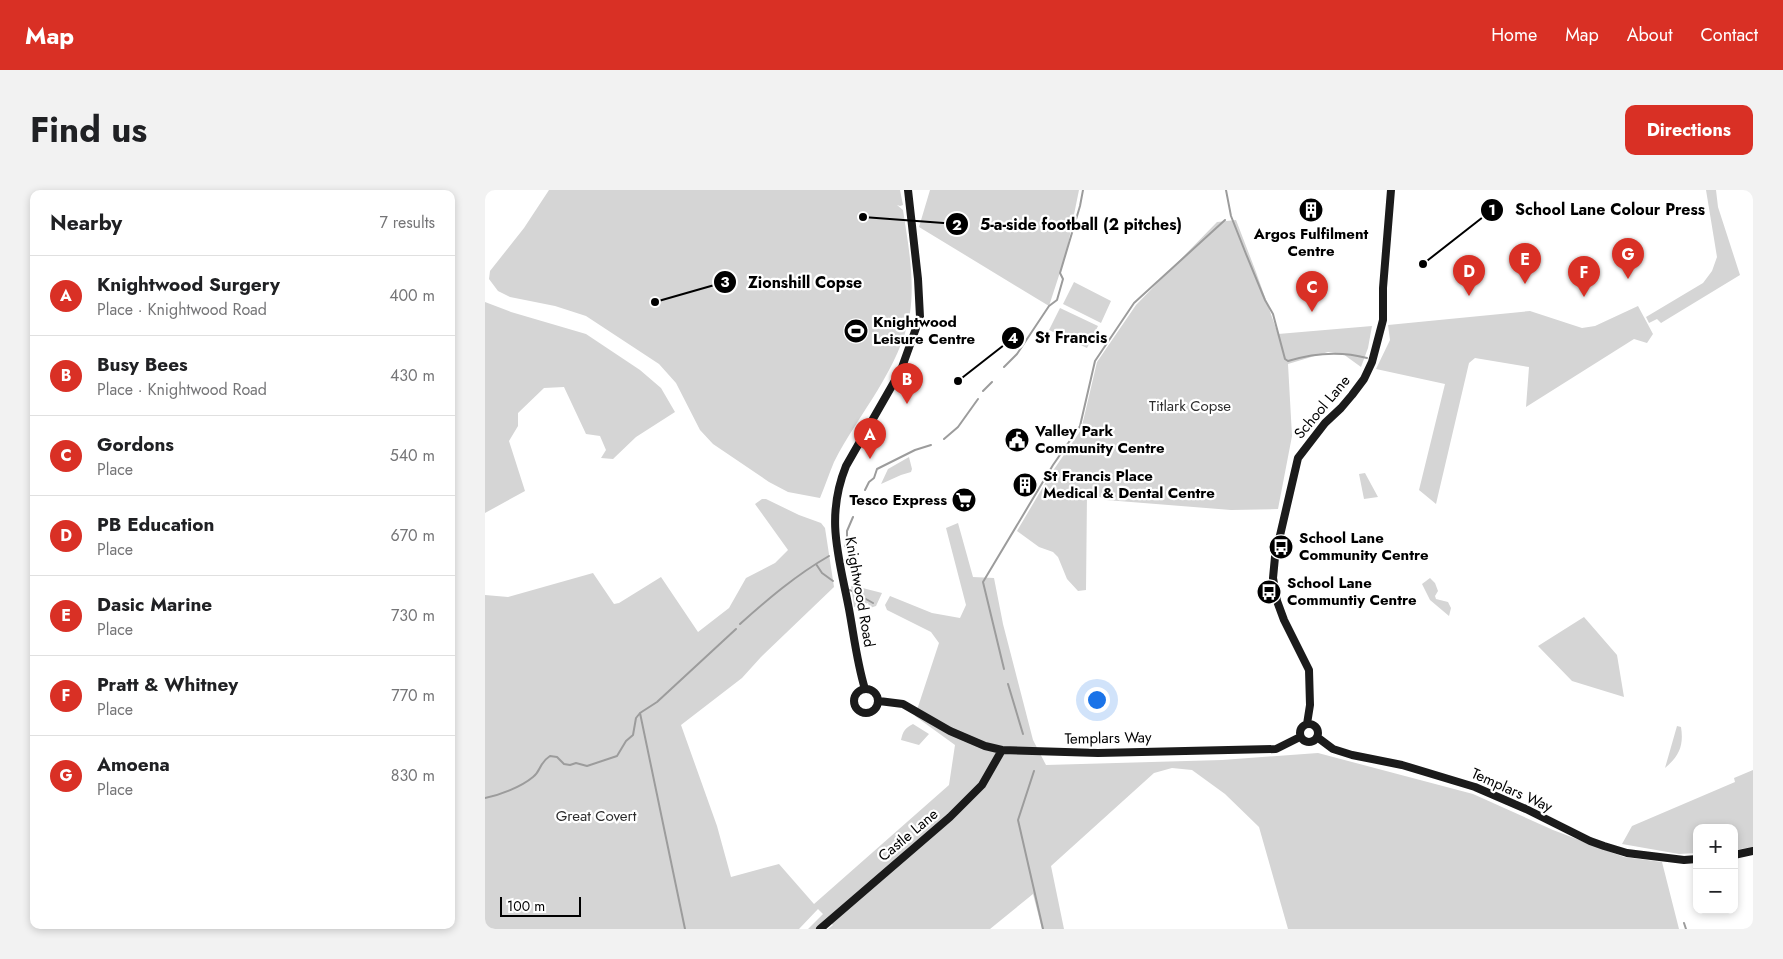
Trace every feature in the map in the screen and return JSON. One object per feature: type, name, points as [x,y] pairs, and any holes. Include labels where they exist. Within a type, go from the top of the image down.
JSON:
[{"type":"street","name":"Knightwood Road","points":[[865,688],[837,552],[835,509],[840,480],[846,466],[901,370],[920,316],[908,190]]},
{"type":"street","name":"School Lane","points":[[1307,724],[1310,705],[1309,670],[1284,620],[1277,601],[1273,578],[1275,557],[1298,458],[1325,423],[1353,395],[1372,362],[1383,320],[1383,288],[1391,190]]},
{"type":"street","points":[[865,688],[874,692],[879,701],[871,712],[864,713],[856,708],[854,700],[859,691],[865,688]]},
{"type":"street","points":[[879,701],[903,704],[950,731],[985,746],[1002,750]]},
{"type":"street","points":[[1301,737],[1301,729],[1307,724]]},
{"type":"street","name":"Templars Way","points":[[1002,750],[1098,753],[1276,749],[1301,737],[1309,742],[1317,738],[1318,732],[1315,727],[1307,724]]},
{"type":"street","name":"Templars Way","points":[[1317,738],[1333,749],[1352,755],[1402,764],[1475,787],[1604,846],[1627,853],[1684,860],[1693,859]]},
{"type":"street","name":"Castle Lane","points":[[820,929],[950,817],[982,785],[1002,750]]},
{"type":"street","points":[[1738,854],[1753,851]]},
{"type":"green space","points":[[549,190],[900,190],[903,205],[897,205],[903,210],[909,248],[912,287],[910,313],[905,333],[888,372],[834,462],[820,498],[788,492],[769,482],[713,444],[700,430],[676,383],[659,364],[586,316],[555,306],[510,297],[498,291],[489,279],[490,271],[524,228]]},
{"type":"green space","points":[[930,190],[1079,190],[1066,254],[1049,306],[919,227]]},
{"type":"green space","points":[[1706,190],[1716,190],[1718,207],[1740,275],[1661,323],[1657,319],[1649,323],[1646,317],[1703,283],[1712,271],[1717,257]]},
{"type":"green space","name":"Titlark Copse","points":[[1236,220],[1278,334],[1372,326],[1368,348],[1361,367],[1343,354],[1328,352],[1288,364],[1292,436],[1278,509],[1231,510],[1106,500],[1092,493],[1087,495],[1086,590],[1078,591],[1067,579],[1058,557],[1053,552],[1039,547],[1017,531],[1050,475],[1081,430],[1097,362],[1136,305],[1217,222]]},
{"type":"green space","points":[[1074,282],[1111,301],[1101,323],[1063,304]]},
{"type":"green space","points":[[485,302],[511,312],[586,334],[640,370],[661,388],[675,412],[636,437],[613,459],[601,458],[606,450],[600,436],[586,434],[564,387],[544,388],[518,413],[518,426],[509,441],[525,491],[485,513]]},
{"type":"green space","points":[[1638,306],[1653,334],[1647,343],[1634,339],[1526,407],[1529,367],[1475,358],[1469,363],[1436,504],[1419,490],[1445,384],[1376,369],[1390,340],[1388,325],[1530,311],[1582,328],[1595,326]]},
{"type":"green space","points":[[1060,308],[1098,326],[1087,348],[1049,330]]},
{"type":"green space","points":[[909,457],[911,472],[881,484],[888,469]]},
{"type":"green space","points":[[1365,473],[1378,497],[1364,499],[1359,474]]},
{"type":"green space","name":"Great Covert","points":[[762,499],[766,499],[821,523],[825,528],[834,587],[761,657],[742,678],[681,725],[717,826],[731,877],[779,864],[814,904],[949,785],[955,745],[915,716],[939,643],[931,632],[887,610],[885,605],[890,596],[932,613],[960,618],[966,605],[946,528],[958,523],[973,577],[994,578],[1003,624],[1033,740],[1046,765],[1222,760],[1318,753],[1473,794],[1553,830],[1624,857],[1662,862],[1679,929],[1288,929],[1259,827],[1225,794],[1192,770],[1172,768],[1154,773],[1051,866],[1064,929],[1042,929],[1033,894],[990,929],[828,929],[833,925],[827,919],[816,929],[808,929],[823,914],[818,909],[799,929],[485,929],[485,595],[508,597],[593,573],[614,604],[619,603],[661,577],[698,632],[729,608],[746,578],[775,563],[788,550],[755,504]]},
{"type":"green space","points":[[1430,578],[1435,583],[1438,591],[1435,596],[1436,599],[1448,602],[1451,608],[1449,616],[1430,600],[1422,584]]},
{"type":"green space","points":[[851,585],[882,593],[876,606],[870,608],[868,603],[854,607]]},
{"type":"green space","points":[[1584,617],[1617,655],[1624,697],[1572,681],[1538,646]]},
{"type":"green space","points":[[913,724],[929,734],[919,745],[901,740],[905,730]]},
{"type":"green space","points":[[1677,726],[1681,727],[1681,745],[1677,755],[1665,768]]},
{"type":"green space","points":[[1753,770],[1753,847],[1738,849],[1738,824],[1693,824],[1693,853],[1679,854],[1622,844],[1632,826],[1735,782],[1734,778]]},
{"type":"waterway","points":[[1004,367],[1017,354],[1049,306],[1057,300],[1063,279],[1060,273],[1083,190]]},
{"type":"waterway","points":[[1226,190],[1231,216],[1265,300],[1273,314],[1285,359],[1288,361],[1327,354],[1347,354],[1367,358]]},
{"type":"waterway","points":[[1004,669],[983,582],[1053,465],[1080,426],[1095,361],[1134,303],[1225,220]]},
{"type":"waterway","points":[[983,391],[992,382]]},
{"type":"waterway","points":[[944,439],[958,427],[978,399]]},
{"type":"waterway","points":[[865,490],[869,482],[874,478],[877,469],[915,450],[931,445]]},
{"type":"waterway","points":[[845,546],[847,531],[853,517]]},
{"type":"waterway","points":[[740,624],[805,571],[829,556]]},
{"type":"waterway","points":[[816,564],[822,573],[833,581]]},
{"type":"waterway","points":[[850,590],[873,603]]},
{"type":"waterway","points":[[485,798],[510,790],[528,781],[536,775],[544,761],[550,756],[557,757],[564,764],[576,763],[587,766],[617,756],[626,741],[633,735],[636,718],[640,713],[657,702],[736,629]]},
{"type":"waterway","points":[[1008,684],[1023,734]]},
{"type":"waterway","points":[[640,713],[685,929]]},
{"type":"waterway","points":[[1034,771],[1018,820],[1043,929]]},
{"type":"waterway","points":[[1684,923],[1686,929]]},
{"type":"place","name":"Argos Fulfilment Centre","points":[[1311,210]]},
{"type":"place","name":"5-a-side football (2 pitches)","points":[[863,217]]},
{"type":"place","name":"School Lane Colour Press","points":[[1423,264]]},
{"type":"place","name":"Amoena","points":[[1628,279]]},
{"type":"place","name":"Dasic Marine","points":[[1525,284]]},
{"type":"place","name":"PB Education","points":[[1469,296]]},
{"type":"place","name":"Pratt & Whitney","points":[[1584,297]]},
{"type":"place","name":"Zionshill Copse","points":[[655,302]]},
{"type":"place","name":"Gordons","points":[[1312,312]]},
{"type":"place","name":"Knightwood Leisure Centre","points":[[856,331]]},
{"type":"place","name":"St Francis","points":[[958,381]]},
{"type":"place","name":"Busy Bees","points":[[907,404]]},
{"type":"place","name":"Valley Park Community Centre","points":[[1017,440]]},
{"type":"place","name":"Knightwood Surgery","points":[[870,459]]},
{"type":"place","name":"St Francis Place Medical & Dental Centre","points":[[1025,485]]},
{"type":"place","name":"Tesco Express","points":[[964,500]]},
{"type":"place","name":"School Lane Community Centre","points":[[1281,547]]},
{"type":"place","name":"School Lane Communtiy Centre","points":[[1269,592]]}]
